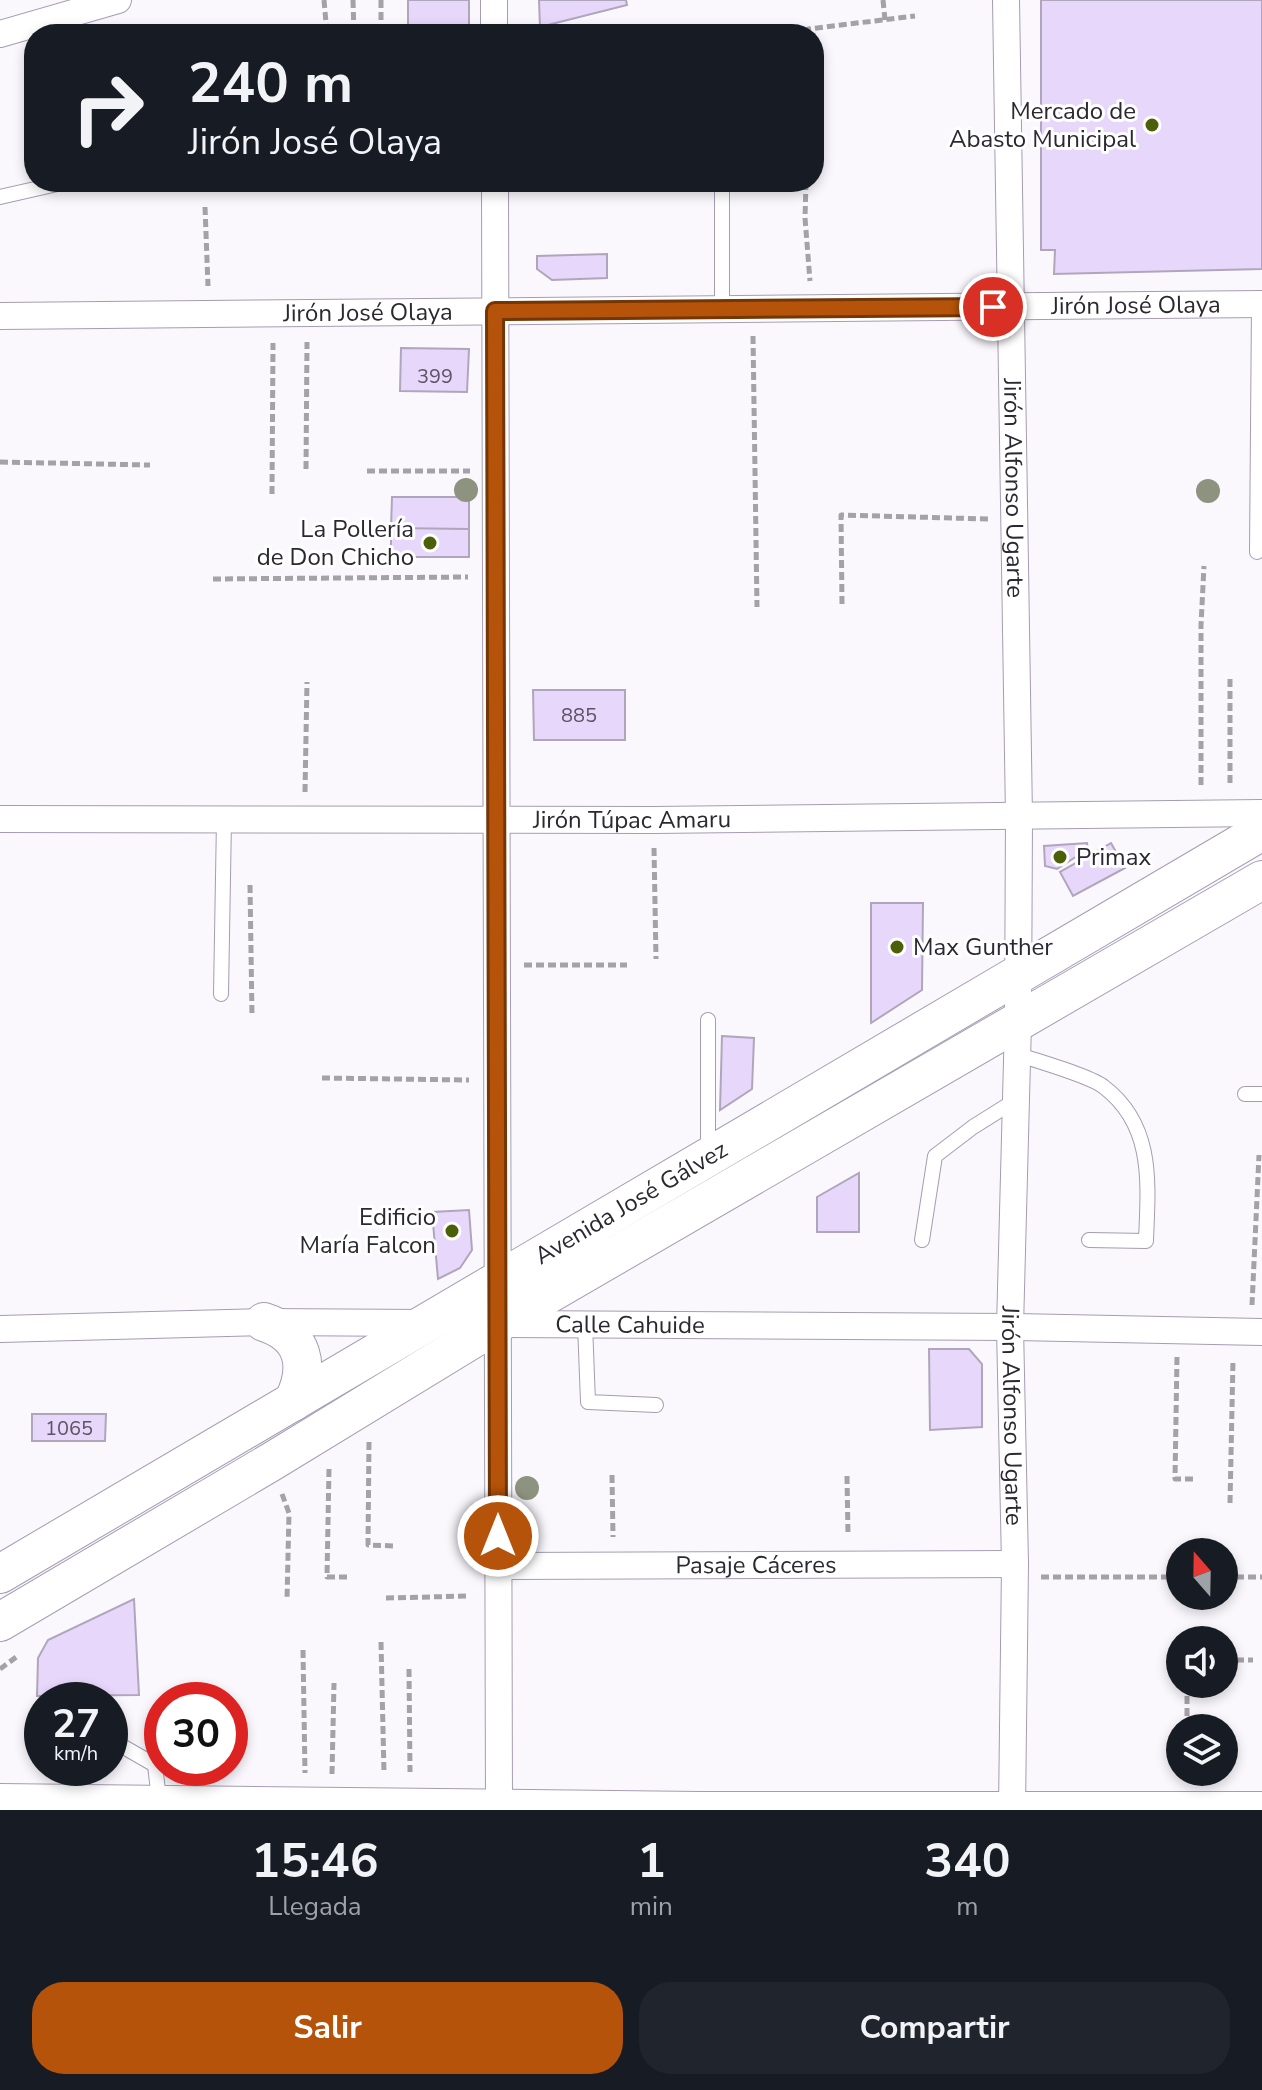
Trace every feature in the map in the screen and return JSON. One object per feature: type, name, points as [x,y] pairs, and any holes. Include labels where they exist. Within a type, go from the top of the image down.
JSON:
[{"type":"main road","name":"Avenida José Gálvez","points":[[0,1574],[1017,975],[1246,822]]},
{"type":"main road","name":"Avenida José Gálvez","points":[[0,1622],[497,1324],[1018,1039],[1262,880]]},
{"type":"main road","points":[[264,1322],[289,1334],[302,1358],[302,1384],[293,1402]]},
{"type":"street","points":[[35,24],[118,0]]},
{"type":"street","points":[[494,0],[494,24]]},
{"type":"street","name":"Jirón Alfonso Ugarte","points":[[1006,0],[1019,817],[1018,1039],[1010,1327],[1015,1570],[1012,1808]]},
{"type":"street","points":[[0,34],[24,27]]},
{"type":"street","points":[[495,192],[499,1806]]},
{"type":"street","name":"Jirón José Olaya","points":[[0,316],[1261,304]]},
{"type":"street","name":"Jirón Túpac Amaru","points":[[0,819],[653,820],[1201,814],[1246,822],[1262,813]]},
{"type":"street","name":"Calle Cahuide","points":[[0,1329],[264,1322],[1010,1327],[1249,1332]]},
{"type":"street","name":"Pasaje Cáceres","points":[[498,1566],[849,1566],[1015,1570]]},
{"type":"street","points":[[0,1797],[319,1800],[499,1806],[1012,1808],[1262,1805]]},
{"type":"lane","points":[[0,197],[24,192]]},
{"type":"lane","points":[[722,192],[722,309]]},
{"type":"lane","points":[[1257,552],[1261,304]]},
{"type":"lane","points":[[221,994],[224,819]]},
{"type":"lane","points":[[708,1020],[708,1158]]},
{"type":"lane","points":[[1018,1039],[1103,1085],[1122,1106],[1141,1137],[1149,1172],[1146,1241],[1089,1240]]},
{"type":"lane","points":[[1245,1094],[1262,1094]]},
{"type":"lane","points":[[922,1240],[935,1156],[1016,1100]]},
{"type":"lane","points":[[585,1324],[588,1402],[656,1405]]},
{"type":"lane","points":[[128,1749],[155,1765],[159,1799]]},
{"type":"path","points":[[324,0],[326,24]]},
{"type":"path","points":[[353,0],[354,24]]},
{"type":"path","points":[[381,0],[381,24]]},
{"type":"path","points":[[883,0],[885,20]]},
{"type":"path","points":[[824,27],[915,16]]},
{"type":"path","points":[[806,192],[812,308]]},
{"type":"path","points":[[205,207],[210,314]]},
{"type":"path","points":[[753,309],[757,607]]},
{"type":"path","points":[[272,494],[274,313]]},
{"type":"path","points":[[306,469],[307,313]]},
{"type":"path","points":[[0,462],[150,465]]},
{"type":"path","points":[[367,471],[495,471]]},
{"type":"path","points":[[842,604],[841,515],[1014,520]]},
{"type":"path","points":[[1201,814],[1204,566]]},
{"type":"path","points":[[213,579],[495,577]]},
{"type":"path","points":[[1230,679],[1246,822]]},
{"type":"path","points":[[304,820],[307,682]]},
{"type":"path","points":[[653,820],[656,959]]},
{"type":"path","points":[[250,880],[252,1016]]},
{"type":"path","points":[[496,965],[627,965]]},
{"type":"path","points":[[322,1078],[496,1080]]},
{"type":"path","points":[[1230,1503],[1249,1332],[1259,1155]]},
{"type":"path","points":[[1177,1330],[1175,1479],[1195,1479]]},
{"type":"path","points":[[369,1402],[368,1545],[396,1546]]},
{"type":"path","points":[[329,1427],[327,1577],[351,1577]]},
{"type":"path","points":[[271,1462],[289,1513],[287,1600]]},
{"type":"path","points":[[612,1475],[613,1566]]},
{"type":"path","points":[[847,1476],[849,1566]]},
{"type":"path","points":[[1015,1570],[1166,1576]]},
{"type":"path","points":[[1238,1577],[1262,1577]]},
{"type":"path","points":[[386,1598],[498,1596]]},
{"type":"path","points":[[381,1642],[409,1803]]},
{"type":"path","points":[[303,1650],[319,1800]]},
{"type":"path","points":[[0,1669],[20,1654]]},
{"type":"path","points":[[1238,1660],[1253,1660]]},
{"type":"path","points":[[409,1669],[409,1803]]},
{"type":"path","points":[[319,1800],[334,1683]]},
{"type":"building","points":[[408,0],[469,0],[469,24],[408,24]]},
{"type":"building","points":[[539,0],[626,0],[627,5],[552,24],[540,24]]},
{"type":"building","name":"Mercado de Abasto Municipal","points":[[1041,0],[1262,0],[1262,269],[1054,274],[1055,250],[1041,250]]},
{"type":"building","points":[[607,254],[607,278],[552,280],[537,269],[537,256]]},
{"type":"building","points":[[401,348],[469,349],[467,392],[400,391]]},
{"type":"building","points":[[392,497],[469,497],[469,529],[391,528]]},
{"type":"building","name":"La Pollería de Don Chicho","points":[[391,528],[469,529],[469,557],[391,557]]},
{"type":"building","points":[[533,690],[625,690],[625,740],[534,740]]},
{"type":"building","name":"Primax","points":[[1087,843],[1088,849],[1057,869],[1045,866],[1044,846]]},
{"type":"building","name":"Primax","points":[[1111,843],[1125,868],[1073,896],[1060,872]]},
{"type":"building","name":"Max Gunther","points":[[871,903],[923,903],[922,990],[871,1023]]},
{"type":"building","points":[[722,1036],[754,1038],[752,1089],[720,1110]]},
{"type":"building","points":[[859,1173],[859,1232],[817,1232],[817,1197]]},
{"type":"building","name":"Edificio María Falcon","points":[[469,1210],[472,1250],[460,1268],[438,1279],[432,1212]]},
{"type":"building","points":[[929,1349],[969,1349],[982,1364],[982,1427],[930,1430]]},
{"type":"building","points":[[32,1414],[106,1414],[105,1441],[32,1441]]},
{"type":"building","points":[[134,1599],[139,1695],[128,1695],[128,1682],[37,1682],[38,1658],[48,1640]]},
{"type":"place","name":"Mercado de Abasto Municipal","points":[[1152,125]]},
{"type":"place","name":"La Pollería de Don Chicho","points":[[430,543]]},
{"type":"place","name":"Primax","points":[[1060,857]]},
{"type":"place","name":"Max Gunther","points":[[897,947]]},
{"type":"place","name":"Edificio María Falcon","points":[[452,1231]]},
{"type":"route","points":[[498,1536],[495,311],[993,307]]}]
